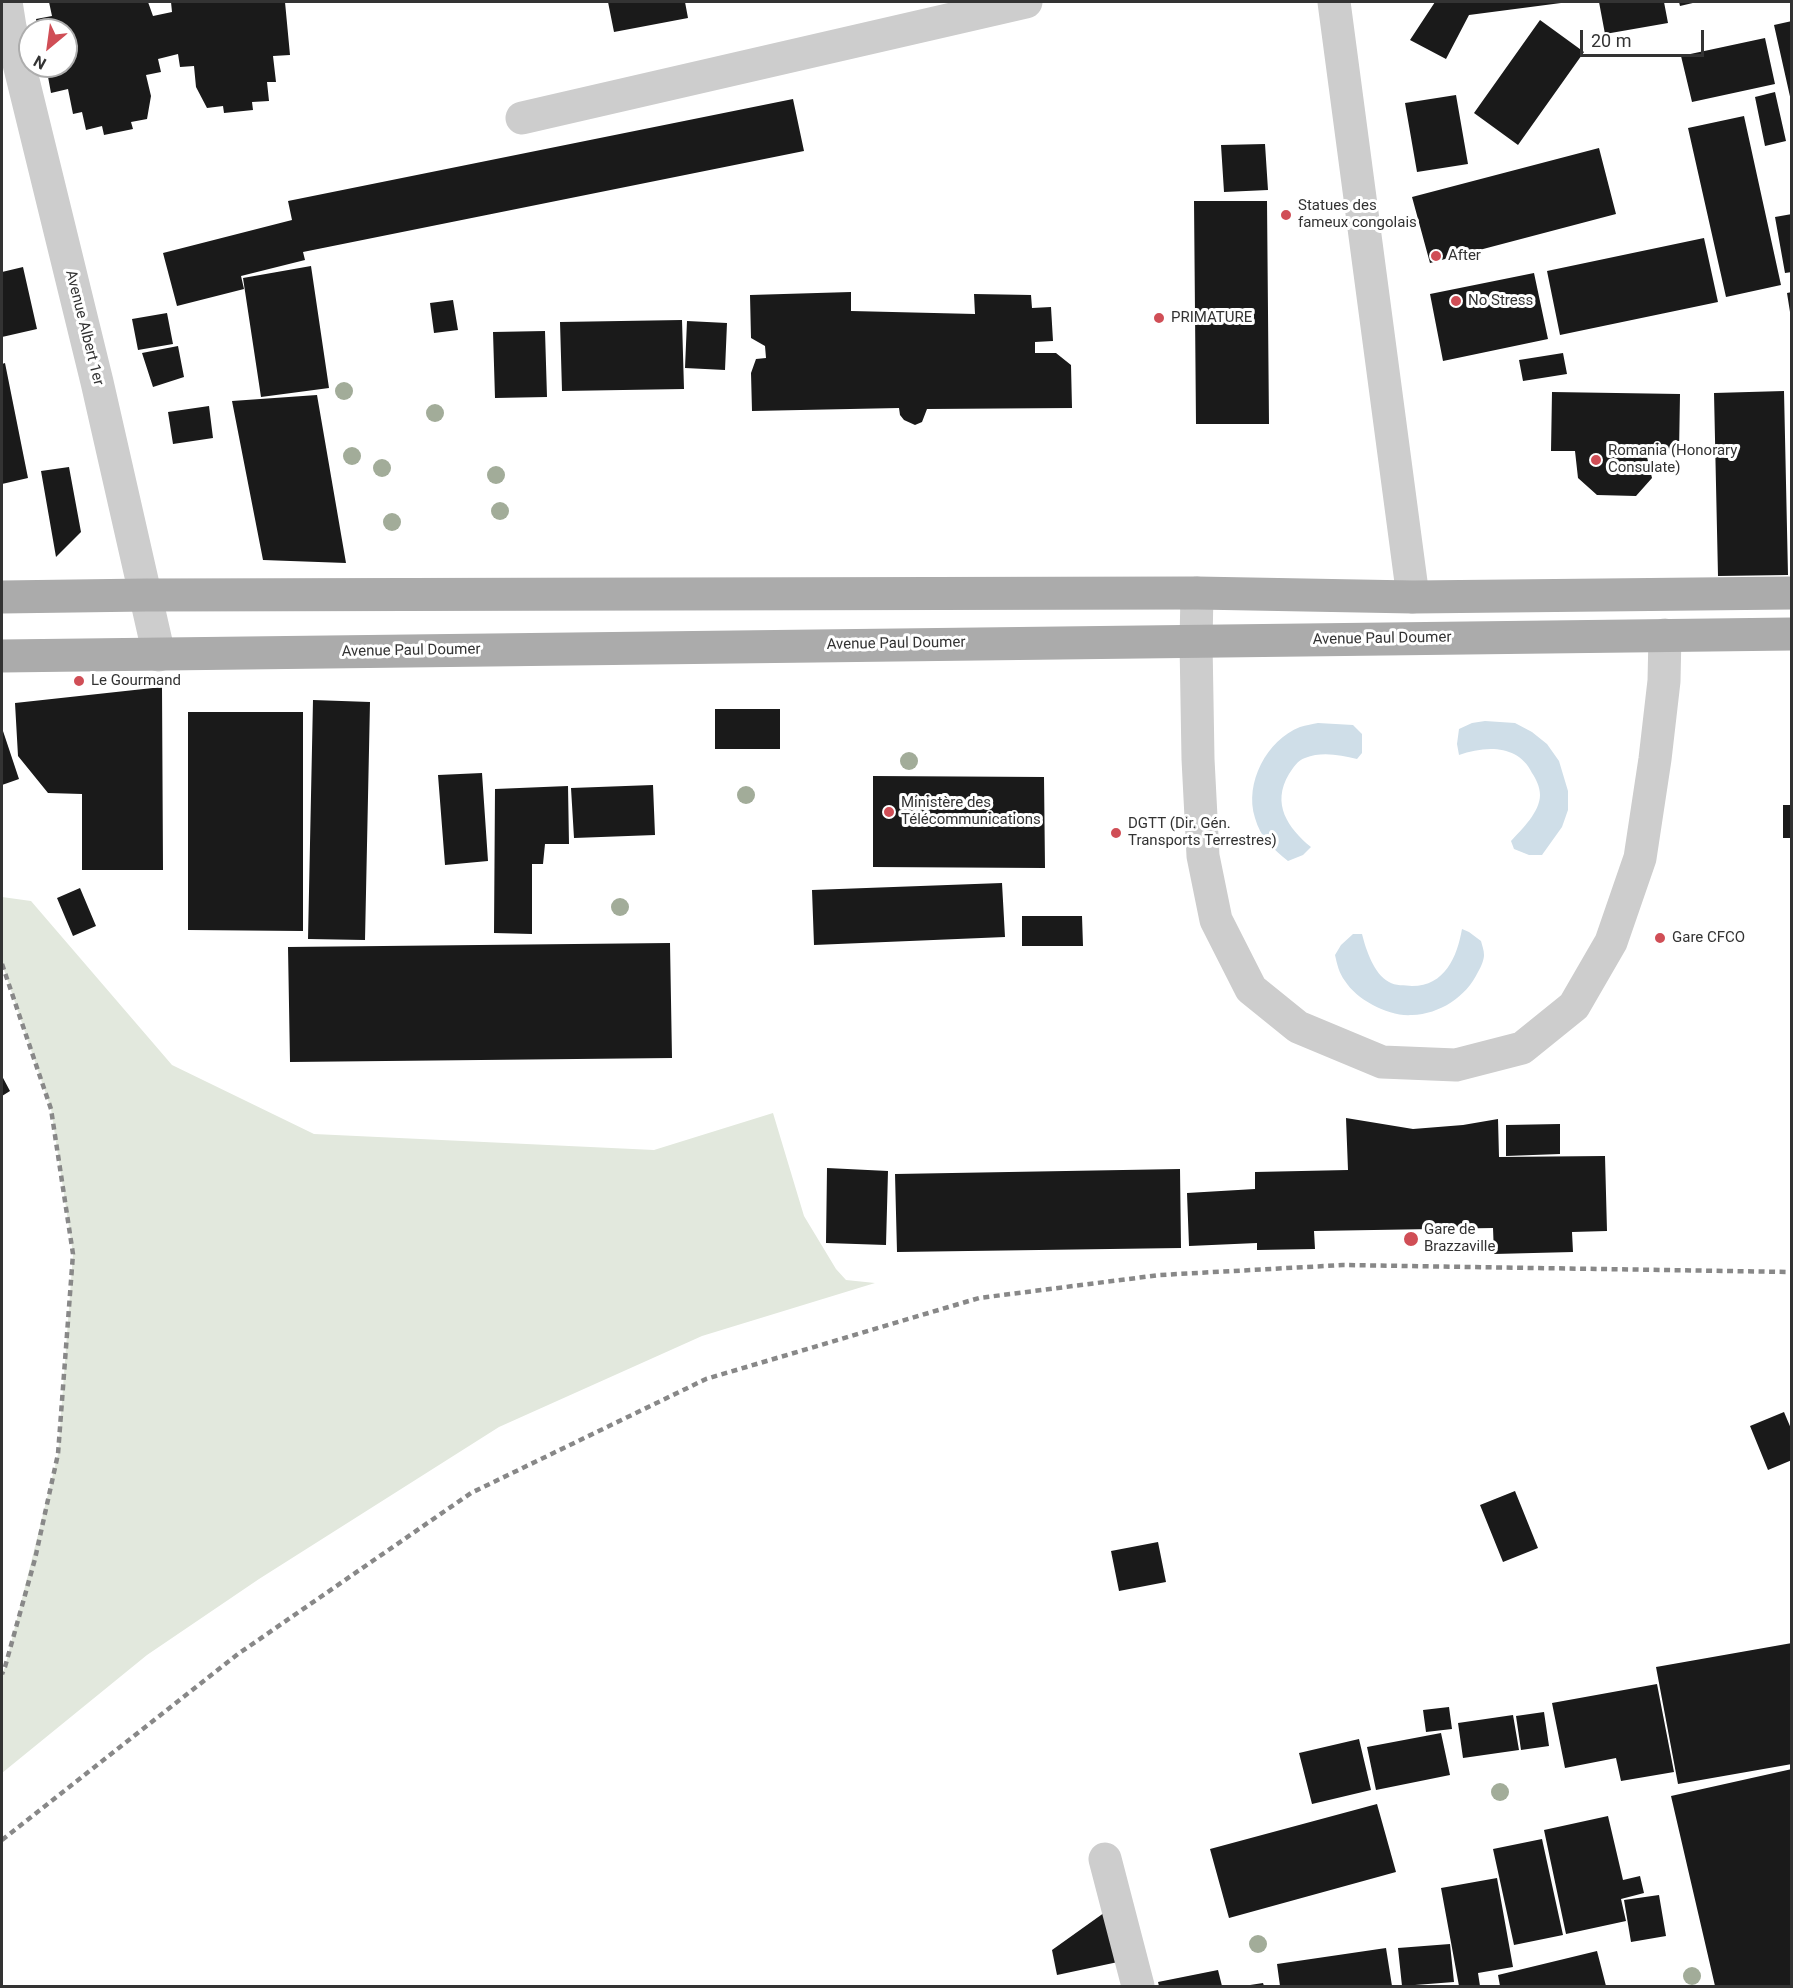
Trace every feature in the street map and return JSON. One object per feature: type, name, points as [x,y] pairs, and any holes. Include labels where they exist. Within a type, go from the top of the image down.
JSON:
[{"type":"main road","points":[[2,597],[1197,593],[1413,597],[1791,593]]},
{"type":"main road","points":[[906,594],[907,644]]},
{"type":"main road","name":"Avenue Paul Doumer","points":[[2,656],[1791,634]]},
{"type":"street","name":"Avenue Albert 1er","points":[[6,2],[10,27],[94,370],[159,655]]},
{"type":"street","points":[[522,118],[1026,2]]},
{"type":"street","points":[[1334,2],[1413,597]]},
{"type":"street","points":[[1197,593],[1198,759],[1203,856],[1216,920],[1251,989],[1298,1027],[1382,1062],[1456,1065],[1522,1048],[1574,1006],[1611,942],[1640,858],[1664,681],[1665,635]]},
{"type":"street","points":[[1105,1859],[1138,1986]]},
{"type":"shaded area","points":[[1485,721],[1515,723],[1532,732],[1547,744],[1559,761],[1568,791],[1568,810],[1562,827],[1542,855],[1529,855],[1514,849],[1511,841],[1530,820],[1539,801],[1539,786],[1526,764],[1510,752],[1500,750],[1479,750],[1459,755],[1457,744],[1459,729],[1472,723]]},
{"type":"shaded area","points":[[1318,723],[1353,725],[1362,734],[1362,753],[1357,759],[1331,754],[1311,756],[1300,760],[1292,769],[1284,785],[1282,805],[1295,832],[1311,847],[1303,855],[1288,861],[1268,842],[1257,825],[1252,805],[1256,777],[1268,752],[1288,733],[1300,727]]},
{"type":"shaded area","points":[[2,897],[31,901],[172,1065],[314,1134],[654,1150],[773,1113],[804,1216],[836,1269],[846,1280],[875,1283],[702,1336],[499,1427],[259,1579],[147,1655],[2,1773],[2,1674],[58,1454],[73,1254],[51,1109],[2,964]]},
{"type":"shaded area","points":[[1462,929],[1481,941],[1484,953],[1482,963],[1473,981],[1459,996],[1442,1008],[1422,1014],[1394,1013],[1365,1001],[1350,988],[1337,965],[1335,955],[1341,945],[1353,934],[1362,934],[1371,961],[1384,978],[1397,985],[1423,985],[1433,981],[1448,968],[1457,950]]},
{"type":"building","points":[[49,2],[148,2],[153,16],[172,12],[171,2],[285,2],[290,55],[273,56],[276,82],[267,82],[269,101],[252,102],[253,110],[224,113],[223,106],[207,108],[196,87],[194,66],[180,67],[178,54],[158,59],[161,72],[146,75],[151,96],[147,119],[131,122],[133,129],[104,135],[102,126],[86,130],[82,112],[73,114],[68,89],[51,93],[48,78],[78,78],[78,18],[41,18],[52,16]]},
{"type":"building","points":[[608,2],[685,2],[688,18],[614,32]]},
{"type":"building","points":[[1435,2],[1561,3],[1469,15],[1446,59],[1410,40]]},
{"type":"building","points":[[1599,2],[1664,2],[1668,23],[1605,34]]},
{"type":"building","points":[[1679,2],[1697,2],[1680,6]]},
{"type":"building","points":[[1540,20],[1584,52],[1518,145],[1474,113]]},
{"type":"building","points":[[1792,21],[1792,101],[1791,101],[1774,25]]},
{"type":"building","points":[[1765,38],[1775,84],[1692,102],[1681,56]]},
{"type":"building","points":[[1775,92],[1786,141],[1765,146],[1755,97]]},
{"type":"building","points":[[1456,95],[1468,164],[1417,172],[1405,103]]},
{"type":"building","points":[[793,99],[804,151],[303,252],[305,260],[241,276],[244,289],[177,306],[163,253],[292,220],[288,201]]},
{"type":"building","points":[[1744,116],[1781,285],[1726,297],[1688,128]]},
{"type":"building","points":[[1265,144],[1268,190],[1224,192],[1221,145]]},
{"type":"building","points":[[1599,148],[1616,214],[1430,263],[1412,197]]},
{"type":"building","points":[[1194,201],[1267,201],[1269,424],[1196,424]]},
{"type":"building","points":[[1792,214],[1792,272],[1785,273],[1775,217]]},
{"type":"building","points":[[1704,238],[1718,302],[1560,335],[1547,271]]},
{"type":"building","points":[[311,266],[329,388],[261,397],[243,278]]},
{"type":"building","points":[[23,267],[37,329],[2,337],[2,272]]},
{"type":"building","points":[[1534,273],[1548,339],[1443,361],[1430,294]]},
{"type":"building","points":[[851,292],[851,311],[975,314],[974,294],[1031,295],[1032,308],[1051,307],[1053,341],[1035,342],[1035,353],[1056,353],[1071,365],[1072,408],[927,409],[922,422],[915,425],[904,420],[899,408],[752,411],[751,373],[756,359],[766,358],[765,346],[751,338],[750,295]]},
{"type":"building","points":[[1792,292],[1792,312],[1790,312],[1787,293]]},
{"type":"building","points":[[453,300],[458,330],[434,333],[430,303]]},
{"type":"building","points":[[167,313],[173,344],[138,350],[132,319]]},
{"type":"building","points":[[682,320],[684,389],[562,391],[560,322]]},
{"type":"building","points":[[687,321],[727,323],[725,370],[685,368]]},
{"type":"building","points":[[545,331],[547,397],[495,398],[493,332]]},
{"type":"building","points":[[178,346],[184,377],[153,387],[142,353]]},
{"type":"building","points":[[1563,353],[1567,374],[1523,381],[1519,360]]},
{"type":"building","points":[[5,363],[28,478],[2,484],[2,364]]},
{"type":"building","points":[[1784,391],[1788,575],[1718,576],[1714,393]]},
{"type":"building","points":[[1552,392],[1680,394],[1679,453],[1646,453],[1652,478],[1636,496],[1597,495],[1578,478],[1575,451],[1551,451]]},
{"type":"building","points":[[317,395],[346,563],[263,560],[232,401]]},
{"type":"building","points":[[209,406],[213,438],[173,444],[168,412]]},
{"type":"building","points":[[69,467],[81,532],[56,557],[41,471]]},
{"type":"building","points":[[162,687],[163,870],[82,870],[82,794],[48,793],[18,756],[15,703]]},
{"type":"building","points":[[313,700],[370,702],[365,940],[308,939]]},
{"type":"building","points":[[715,709],[780,709],[780,749],[715,749]]},
{"type":"building","points":[[188,712],[303,712],[303,931],[188,930]]},
{"type":"building","points":[[2,728],[19,779],[2,785]]},
{"type":"building","points":[[482,773],[488,861],[445,865],[438,775]]},
{"type":"building","points":[[873,776],[1044,777],[1045,868],[873,867]]},
{"type":"building","points":[[653,785],[655,835],[574,838],[571,788]]},
{"type":"building","points":[[568,786],[569,844],[545,844],[543,864],[532,864],[532,934],[494,933],[495,789]]},
{"type":"building","points":[[1783,805],[1792,805],[1792,838],[1783,838]]},
{"type":"building","points":[[1002,883],[1005,937],[814,945],[812,890]]},
{"type":"building","points":[[80,888],[96,926],[73,936],[57,898]]},
{"type":"building","points":[[1022,916],[1082,916],[1083,946],[1022,946]]},
{"type":"building","points":[[670,943],[672,1058],[290,1062],[288,947]]},
{"type":"building","points":[[2,1076],[10,1091],[2,1096]]},
{"type":"building","points":[[1346,1118],[1413,1129],[1463,1125],[1498,1119],[1499,1157],[1605,1156],[1607,1231],[1572,1232],[1573,1252],[1494,1254],[1493,1228],[1314,1231],[1315,1249],[1257,1250],[1257,1243],[1189,1246],[1187,1193],[1255,1189],[1255,1172],[1348,1170]]},
{"type":"building","points":[[1560,1124],[1560,1154],[1506,1156],[1506,1125]]},
{"type":"building","points":[[827,1168],[888,1171],[886,1245],[826,1243]]},
{"type":"building","points":[[1180,1169],[1181,1248],[897,1252],[895,1174]]},
{"type":"building","points":[[1784,1412],[1792,1431],[1792,1460],[1768,1470],[1750,1426]]},
{"type":"building","points":[[1515,1491],[1538,1548],[1503,1562],[1480,1505]]},
{"type":"building","points":[[1158,1542],[1166,1582],[1119,1591],[1111,1551]]},
{"type":"building","points":[[1792,1643],[1792,1764],[1678,1784],[1656,1667]]},
{"type":"building","points":[[1657,1684],[1674,1772],[1621,1781],[1616,1758],[1565,1768],[1552,1703]]},
{"type":"building","points":[[1449,1707],[1452,1729],[1426,1732],[1423,1710]]},
{"type":"building","points":[[1544,1712],[1549,1746],[1521,1750],[1516,1716]]},
{"type":"building","points":[[1513,1715],[1519,1750],[1463,1758],[1458,1723]]},
{"type":"building","points":[[1441,1733],[1450,1775],[1376,1790],[1367,1747]]},
{"type":"building","points":[[1359,1739],[1371,1790],[1312,1804],[1299,1753]]},
{"type":"building","points":[[1792,1769],[1792,1986],[1715,1986],[1671,1796]]},
{"type":"building","points":[[1377,1804],[1396,1872],[1229,1918],[1210,1849]]},
{"type":"building","points":[[1608,1816],[1623,1880],[1640,1876],[1644,1893],[1621,1899],[1626,1921],[1566,1934],[1544,1830]]},
{"type":"building","points":[[1542,1839],[1563,1935],[1514,1945],[1493,1849]]},
{"type":"building","points":[[1497,1878],[1513,1967],[1478,1973],[1480,1986],[1459,1986],[1441,1888]]},
{"type":"building","points":[[1659,1895],[1666,1936],[1631,1942],[1624,1900]]},
{"type":"building","points":[[1108,1910],[1118,1962],[1057,1975],[1052,1950]]},
{"type":"building","points":[[1450,1944],[1454,1982],[1402,1986],[1398,1948]]},
{"type":"building","points":[[1386,1948],[1392,1986],[1280,1986],[1277,1964]]},
{"type":"building","points":[[1597,1951],[1606,1986],[1500,1986],[1498,1975]]},
{"type":"building","points":[[1218,1970],[1222,1986],[1159,1986],[1158,1982]]},
{"type":"building","points":[[1263,1983],[1264,1986],[1250,1986],[1250,1985]]},
{"type":"railway","points":[[2,964],[51,1109],[73,1254],[58,1454],[35,1559],[2,1674]]},
{"type":"railway","points":[[2,1840],[238,1654],[471,1493],[706,1379],[979,1298],[1160,1275],[1343,1265],[1792,1272]]},
{"type":"place","name":"Statues des fameux congolais","points":[[1286,215]]},
{"type":"place","name":"After","points":[[1436,256]]},
{"type":"place","name":"No Stress","points":[[1456,301]]},
{"type":"place","name":"PRIMATURE","points":[[1159,318]]},
{"type":"place","name":"Romania (Honorary Consulate)","points":[[1596,460]]},
{"type":"place","name":"Le Gourmand","points":[[79,681]]},
{"type":"place","name":"Ministère des Télécommunications","points":[[889,812]]},
{"type":"place","name":"DGTT (Dir. Gén. Transports Terrestres)","points":[[1116,833]]},
{"type":"place","name":"Gare CFCO","points":[[1660,938]]},
{"type":"place","name":"Gare de Brazzaville","points":[[1411,1239]]}]
